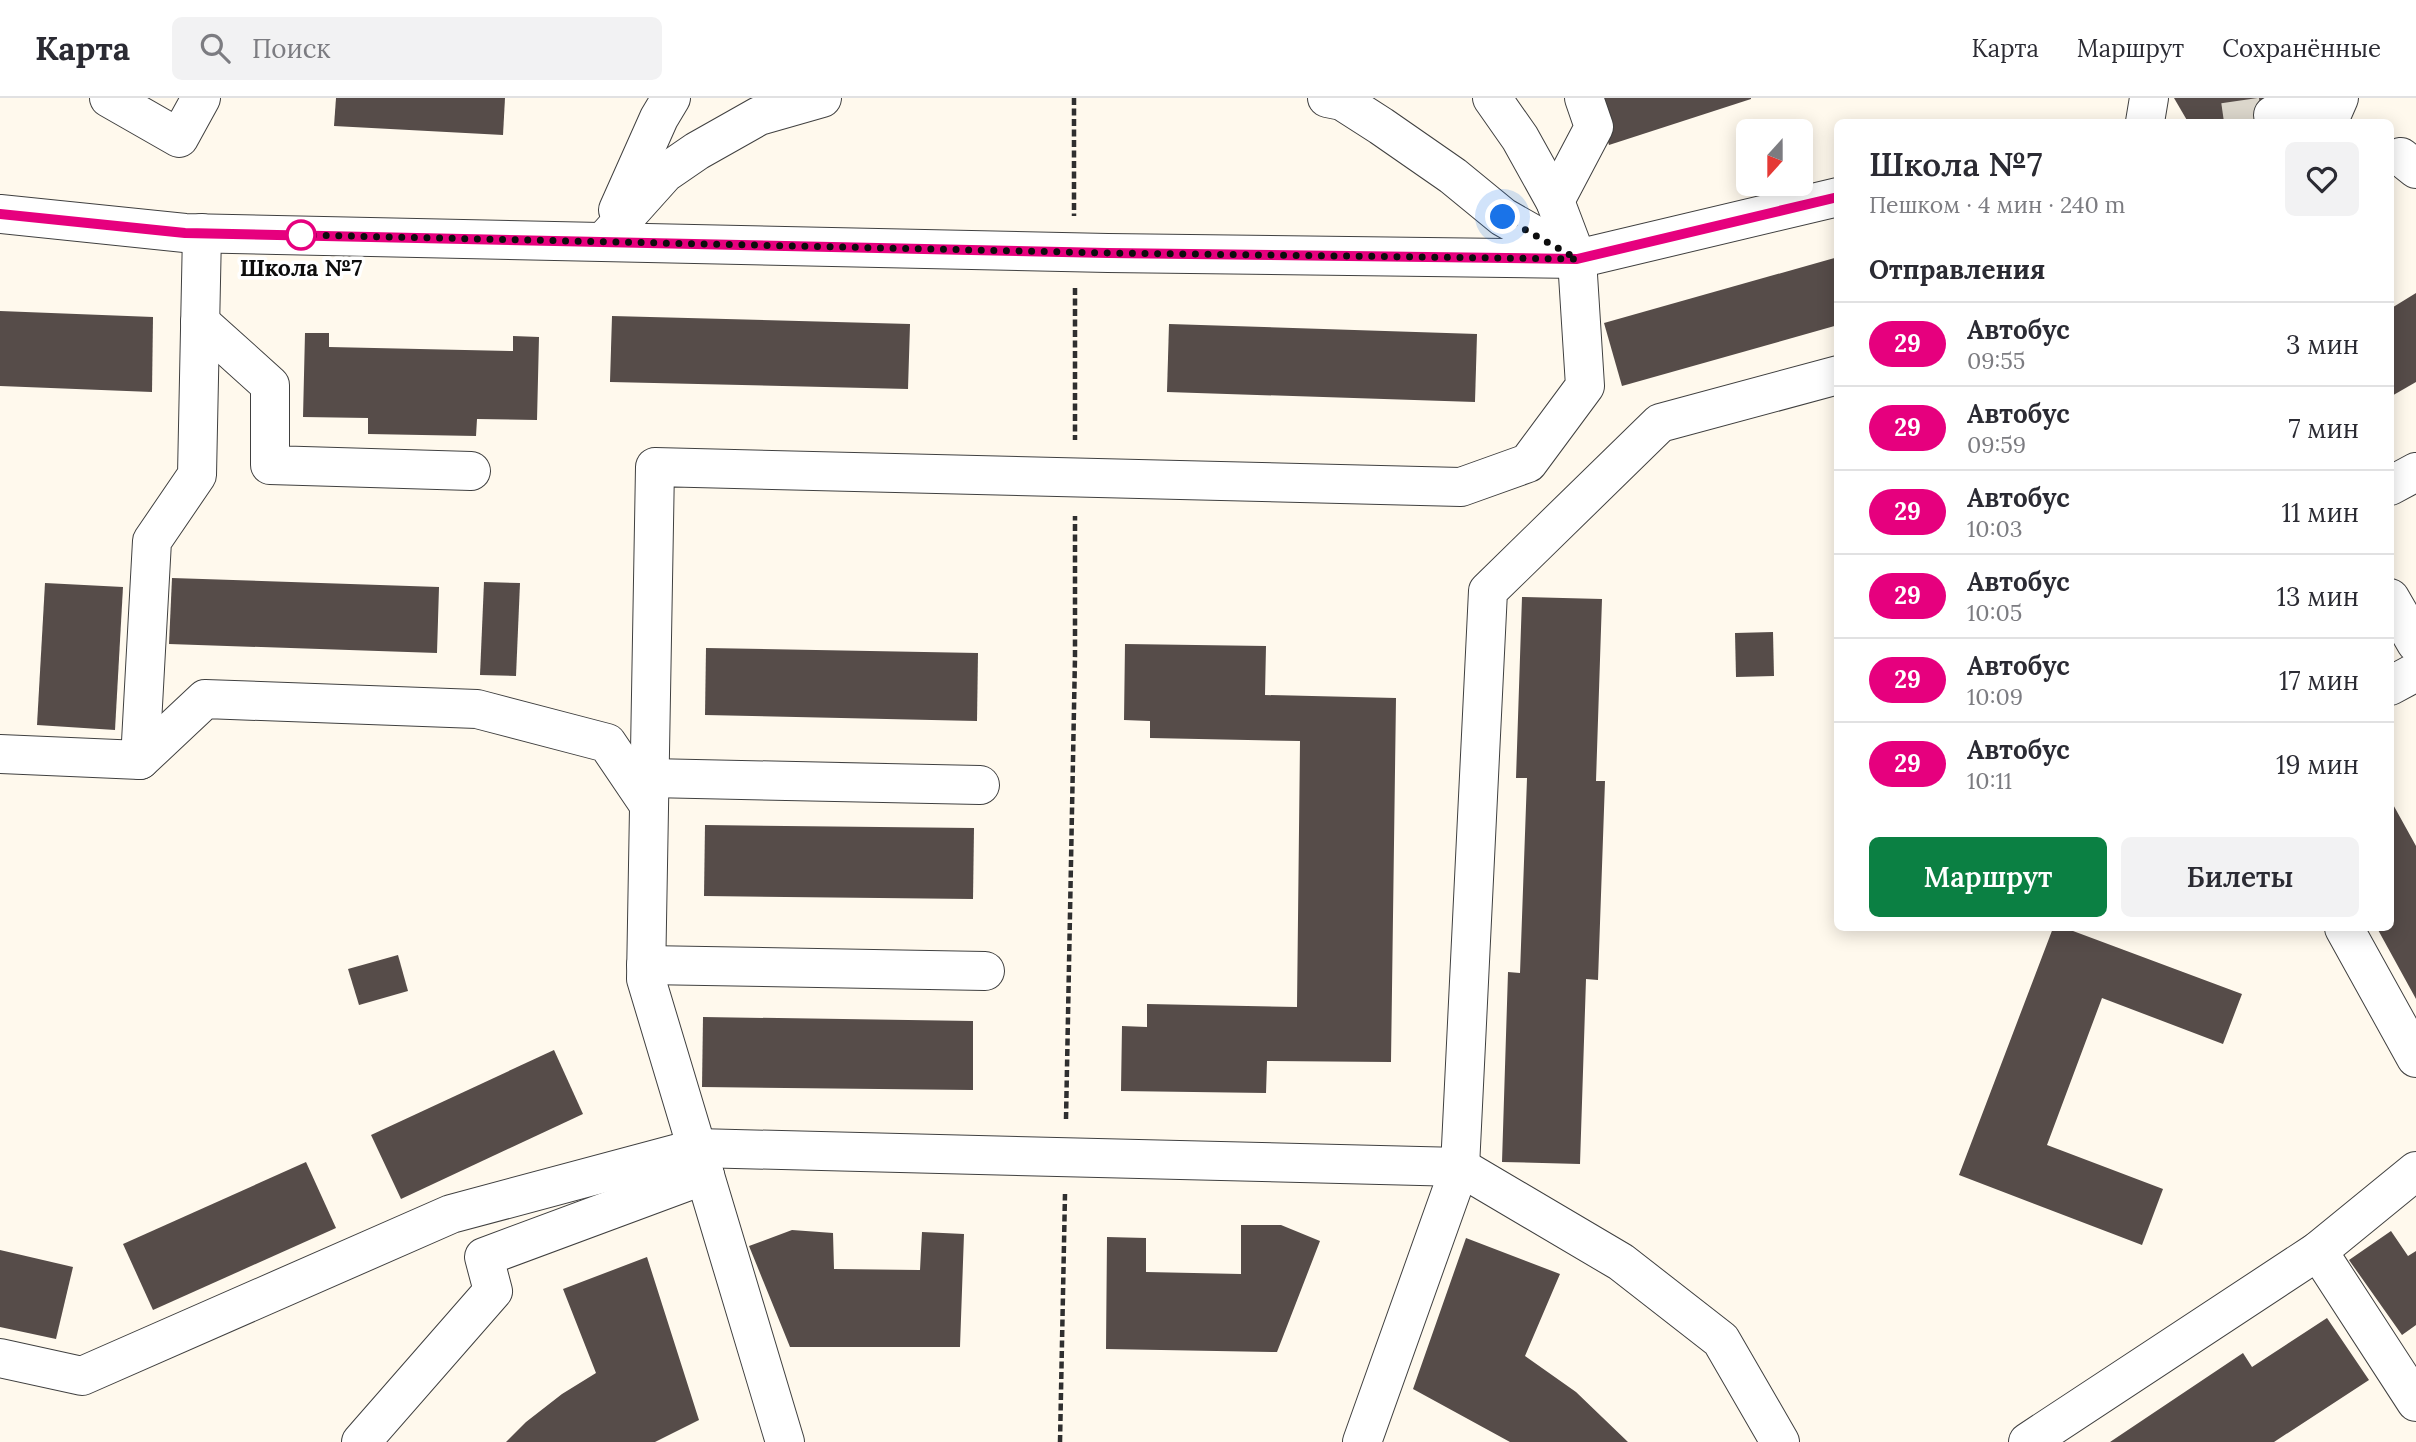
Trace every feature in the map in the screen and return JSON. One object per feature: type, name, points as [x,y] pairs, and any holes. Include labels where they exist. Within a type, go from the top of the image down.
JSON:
[{"type":"street","points":[[108,98],[179,138],[201,98]]},
{"type":"street","points":[[604,241],[659,118],[671,98]]},
{"type":"street","points":[[604,241],[665,173],[697,151],[759,116],[822,98]]},
{"type":"street","points":[[1327,98],[1342,101],[1381,126],[1453,176],[1503,217],[1577,259]]},
{"type":"street","points":[[785,1442],[646,979],[655,467],[1461,486],[1528,463],[1585,386],[1577,259],[1555,201],[1520,138],[1492,98]]},
{"type":"street","points":[[1555,201],[1594,127],[1584,98]]},
{"type":"street","points":[[2146,119],[2149,98]]},
{"type":"street","points":[[2273,115],[2332,114],[2339,98]]},
{"type":"street","points":[[0,214],[202,233],[1074,252],[1577,259],[1834,198]]},
{"type":"street","points":[[140,760],[152,541],[197,475],[202,233]]},
{"type":"street","points":[[200,322],[270,385],[270,465],[471,471]]},
{"type":"street","points":[[1362,1442],[1460,1167],[1488,591],[1660,423],[1834,376]]},
{"type":"street","points":[[2394,484],[2416,472]]},
{"type":"street","points":[[2394,605],[2416,643]]},
{"type":"street","points":[[2394,684],[2416,672]]},
{"type":"street","points":[[0,754],[140,760],[205,699],[477,709],[607,743],[649,791],[980,785]]},
{"type":"street","points":[[2346,931],[2416,1058]]},
{"type":"street","points":[[646,965],[985,971]]},
{"type":"street","points":[[0,1358],[82,1376],[451,1214],[701,1162],[1065,1157],[1460,1167],[1621,1262],[1720,1340],[1780,1442]]},
{"type":"street","points":[[361,1442],[493,1291],[484,1258],[701,1162]]},
{"type":"street","points":[[2028,1442],[2318,1251],[2416,1171]]},
{"type":"street","points":[[2318,1251],[2416,1402]]},
{"type":"path","points":[[1060,1442],[1075,657],[1074,98]]},
{"type":"building","points":[[336,98],[505,98],[503,135],[334,126]]},
{"type":"building","points":[[1594,98],[1751,98],[1751,99],[1609,145]]},
{"type":"building","points":[[2174,98],[2263,98],[2275,119],[2186,119]]},
{"type":"building","points":[[1834,258],[1834,326],[1622,386],[1604,323]]},
{"type":"building","points":[[2416,293],[2416,382],[2394,395],[2394,307]]},
{"type":"building","points":[[0,311],[153,317],[152,392],[0,386]]},
{"type":"building","points":[[612,316],[910,324],[908,389],[610,382]]},
{"type":"building","points":[[1169,324],[1477,334],[1475,402],[1167,392]]},
{"type":"building","points":[[305,333],[329,333],[329,347],[513,351],[513,336],[539,337],[537,420],[477,419],[476,436],[368,434],[368,418],[303,417]]},
{"type":"building","points":[[172,578],[439,587],[437,653],[169,644]]},
{"type":"building","points":[[484,582],[520,583],[516,676],[480,675]]},
{"type":"building","points":[[45,583],[123,587],[115,730],[37,725]]},
{"type":"building","points":[[1522,597],[1602,599],[1596,781],[1605,781],[1598,980],[1586,979],[1580,1164],[1502,1162],[1508,972],[1520,973],[1527,778],[1516,778]]},
{"type":"building","points":[[1773,632],[1774,676],[1736,677],[1735,633]]},
{"type":"building","points":[[1125,644],[1266,646],[1265,695],[1396,698],[1391,1062],[1267,1061],[1266,1093],[1121,1091],[1122,1026],[1147,1027],[1147,1004],[1297,1007],[1300,741],[1150,738],[1150,721],[1124,720]]},
{"type":"building","points":[[706,648],[978,653],[977,721],[705,715]]},
{"type":"building","points":[[2394,806],[2416,846],[2416,999],[2379,931],[2394,931]]},
{"type":"building","points":[[705,825],[974,828],[973,899],[704,896]]},
{"type":"building","points":[[2052,931],[2073,931],[2242,994],[2223,1044],[2102,998],[2047,1145],[2163,1189],[2142,1245],[1959,1175]]},
{"type":"building","points":[[398,955],[408,991],[359,1005],[348,969]]},
{"type":"building","points":[[703,1017],[973,1021],[973,1090],[702,1087]]},
{"type":"building","points":[[554,1050],[583,1114],[401,1199],[371,1135]]},
{"type":"building","points":[[306,1162],[336,1228],[153,1310],[123,1244]]},
{"type":"building","points":[[1241,1225],[1281,1225],[1320,1241],[1277,1352],[1106,1349],[1107,1237],[1146,1238],[1146,1272],[1241,1274]]},
{"type":"building","points":[[792,1230],[833,1233],[834,1269],[920,1270],[922,1232],[964,1234],[960,1347],[790,1347],[749,1246]]},
{"type":"building","points":[[2391,1231],[2408,1256],[2416,1251],[2416,1325],[2402,1335],[2349,1260]]},
{"type":"building","points":[[1466,1238],[1560,1274],[1525,1356],[1576,1392],[1628,1442],[1510,1442],[1413,1389]]},
{"type":"building","points":[[0,1250],[73,1267],[56,1339],[0,1327]]},
{"type":"building","points":[[647,1257],[699,1420],[655,1442],[506,1442],[526,1422],[562,1394],[596,1373],[563,1289]]},
{"type":"building","points":[[2327,1318],[2369,1380],[2274,1442],[2110,1442],[2243,1353],[2252,1367]]},
{"type":"tunnel","points":[[2245,119],[2273,115]]},
{"type":"bus line","name":"29","points":[[0,214],[185,233],[1108,253],[1577,259],[1834,198]]},
{"type":"place","name":"Школа №7","points":[[301,235]]},
{"type":"route","points":[[301,235],[1108,253],[1577,259],[1503,217]]}]
